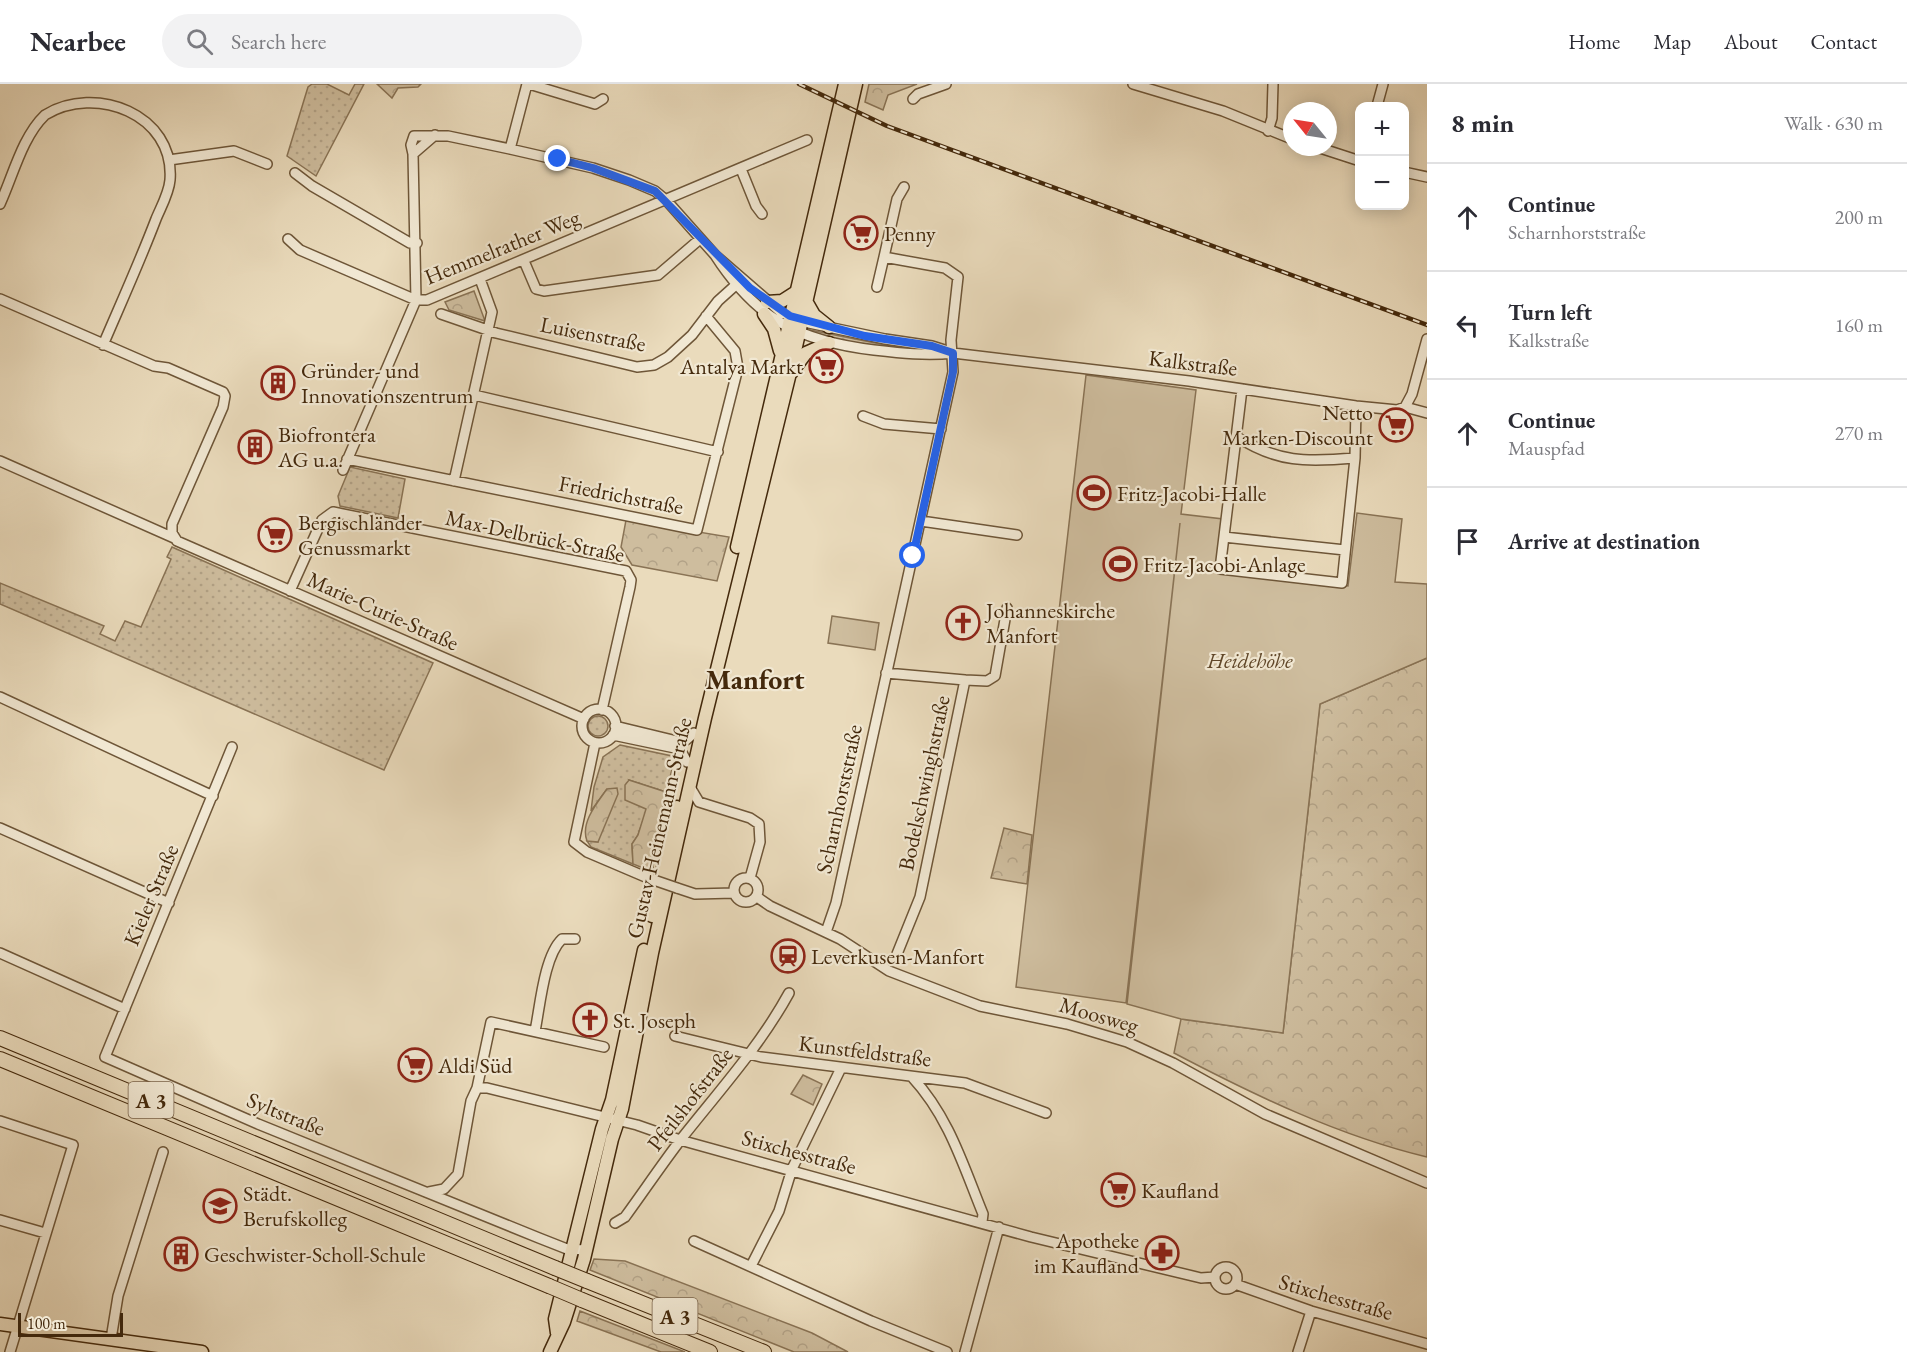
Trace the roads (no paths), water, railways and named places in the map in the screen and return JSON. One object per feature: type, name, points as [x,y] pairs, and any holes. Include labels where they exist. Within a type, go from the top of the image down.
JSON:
[{"type":"highway","name":"A 3","points":[[0,1038],[764,1352]]},
{"type":"highway","name":"A 3","points":[[0,1059],[710,1352]]},
{"type":"main road","name":"Gustav-Heinemann-Straße","points":[[612,1120],[631,1071],[652,953],[739,572],[789,377],[796,292],[845,84]]},
{"type":"main road","name":"Gustav-Heinemann-Straße","points":[[550,1352],[557,1333],[555,1319],[579,1250],[612,1120],[687,762],[781,353],[806,301],[856,84]]},
{"type":"main road","points":[[781,353],[776,332],[766,308],[796,292]]},
{"type":"main road","points":[[806,301],[814,315],[829,327]]},
{"type":"main road","points":[[789,377],[806,353],[830,343]]},
{"type":"main road","points":[[0,1324],[202,1352]]},
{"type":"street","points":[[510,149],[528,84],[595,104],[603,99]]},
{"type":"street","points":[[913,99],[918,94],[946,84]]},
{"type":"street","points":[[1133,84],[1223,111],[1283,136]]},
{"type":"street","points":[[1268,131],[1272,118],[1272,84]]},
{"type":"street","points":[[1378,102],[1383,84]]},
{"type":"street","points":[[0,204],[31,134],[45,114],[61,103],[95,95],[118,99],[144,112],[168,150],[170,182],[103,345]]},
{"type":"street","points":[[288,239],[300,250],[416,300],[417,243],[413,154],[435,135],[593,168],[655,191],[667,201],[739,282],[766,308],[794,324]]},
{"type":"street","name":"Hemmelrather Weg","points":[[343,470],[416,300],[427,300],[524,261],[807,140]]},
{"type":"street","points":[[169,160],[234,151],[267,164]]},
{"type":"street","points":[[1337,154],[1355,160]]},
{"type":"street","points":[[741,170],[756,206],[762,214]]},
{"type":"street","points":[[1409,172],[1427,177]]},
{"type":"street","points":[[295,173],[410,243],[417,243]]},
{"type":"street","points":[[877,287],[897,199],[904,187]]},
{"type":"street","points":[[524,261],[536,289],[544,291],[658,275],[700,239]]},
{"type":"street","name":"Scharnhorststraße","points":[[826,932],[837,903],[953,372],[951,340],[958,277],[945,268],[884,257]]},
{"type":"street","points":[[454,481],[490,329],[492,312],[480,279]]},
{"type":"street","name":"Luisenstraße","points":[[441,315],[490,329],[496,333],[637,367],[654,365],[668,357],[692,335],[706,316],[739,282]]},
{"type":"street","points":[[0,299],[154,366],[168,368],[218,388],[225,396],[172,524],[173,536]]},
{"type":"street","name":"Friedrichstraße","points":[[347,459],[697,530],[718,452],[738,359],[730,344],[706,316]]},
{"type":"street","name":"Kalkstraße","points":[[794,324],[830,343],[883,351],[936,355],[953,353]]},
{"type":"street","name":"Kalkstraße","points":[[794,324],[829,327],[932,346],[953,353],[1397,410],[1405,407],[1427,413]]},
{"type":"street","points":[[1405,407],[1412,394],[1426,342]]},
{"type":"street","points":[[1242,389],[1220,569],[1342,583],[1354,458],[1356,405]]},
{"type":"street","points":[[474,394],[718,452]]},
{"type":"street","points":[[863,416],[884,424],[941,429]]},
{"type":"street","points":[[1236,436],[1267,454],[1288,460],[1320,461],[1354,458]]},
{"type":"street","name":"Marie-Curie-Straße","points":[[0,461],[584,719]]},
{"type":"street","name":"Max-Delbrück-Straße","points":[[290,591],[322,520],[333,512],[626,571],[631,580],[630,587],[602,710]]},
{"type":"street","points":[[921,521],[1017,535]]},
{"type":"street","points":[[1224,537],[1345,550]]},
{"type":"street","name":"Bodelschwinghstraße","points":[[886,950],[899,955],[920,897],[965,680],[987,681],[995,676],[1006,608]]},
{"type":"street","points":[[886,673],[965,680]]},
{"type":"street","points":[[0,697],[213,796]]},
{"type":"street","points":[[593,710],[602,710],[613,717],[614,730],[605,742],[595,742],[584,734],[584,719],[593,710]]},
{"type":"street","points":[[614,730],[677,741],[686,740],[694,733]]},
{"type":"street","points":[[614,730],[675,748],[682,753],[687,762]]},
{"type":"street","points":[[595,742],[574,842],[587,852],[648,878],[695,894],[734,893],[744,902],[757,897],[758,886],[750,878]]},
{"type":"street","name":"Kieler Straße","points":[[105,1058],[232,747]]},
{"type":"street","points":[[690,787],[699,802],[750,818],[759,824],[760,842],[750,878]]},
{"type":"street","points":[[684,813],[699,802]]},
{"type":"street","points":[[0,828],[169,903]]},
{"type":"street","points":[[734,893],[738,881],[750,878]]},
{"type":"street","name":"Moosweg","points":[[757,897],[770,906],[826,932],[890,971],[961,1000],[1076,1026],[1138,1047],[1183,1068],[1254,1109],[1427,1183]]},
{"type":"street","points":[[535,1031],[547,971],[556,945],[562,939],[575,939]]},
{"type":"street","points":[[0,953],[125,1009]]},
{"type":"street","name":"Pfeilshofstraße","points":[[615,1223],[625,1217],[680,1140],[749,1055],[774,1020],[789,993]]},
{"type":"street","points":[[429,1192],[449,1185],[458,1174],[471,1101],[477,1088],[491,1022],[604,1047]]},
{"type":"street","name":"Kunstfeldstraße","points":[[675,1036],[749,1055],[965,1083],[1046,1113]]},
{"type":"street","name":"Syltstraße","points":[[105,1058],[453,1204],[579,1250]]},
{"type":"street","points":[[751,1266],[779,1211],[792,1169],[842,1068]]},
{"type":"street","points":[[912,1077],[934,1102],[949,1128],[983,1214],[982,1222]]},
{"type":"street","name":"Stixchesstraße","points":[[477,1088],[496,1090],[669,1134],[680,1140],[1142,1265],[1201,1278],[1215,1277]]},
{"type":"street","points":[[0,1121],[73,1145],[10,1352]]},
{"type":"street","points":[[111,1339],[118,1296],[163,1152]]},
{"type":"street","points":[[449,1185],[453,1204]]},
{"type":"street","points":[[0,1220],[45,1233]]},
{"type":"street","points":[[965,1352],[999,1227]]},
{"type":"street","points":[[694,1241],[871,1321],[947,1352]]},
{"type":"street","name":"Stixchesstraße","points":[[1230,1267],[1237,1274],[1235,1284],[1230,1289],[1222,1289],[1217,1284],[1215,1277],[1220,1269],[1230,1267]]},
{"type":"street","name":"Stixchesstraße","points":[[1235,1284],[1311,1311],[1427,1344]]},
{"type":"street","points":[[1298,1352],[1311,1311]]},
{"type":"railway","points":[[799,84],[887,126],[1427,325]]},
{"type":"place","name":"Penny","points":[[861,233]]},
{"type":"place","name":"Antalya Markt","points":[[826,366]]},
{"type":"place","name":"Gründer- und Innovationszentrum","points":[[278,383]]},
{"type":"place","name":"Netto Marken-Discount","points":[[1396,425]]},
{"type":"place","name":"Biofrontera AG u.a.","points":[[255,447]]},
{"type":"place","name":"Fritz-Jacobi-Halle","points":[[1094,493]]},
{"type":"place","name":"Bergischländer Genussmarkt","points":[[275,535]]},
{"type":"place","name":"Fritz-Jacobi-Anlage","points":[[1120,564]]},
{"type":"place","name":"Johanneskirche Manfort","points":[[963,623]]},
{"type":"place","name":"Leverkusen-Manfort","points":[[788,956]]},
{"type":"place","name":"St. Joseph","points":[[590,1020]]},
{"type":"place","name":"Aldi Süd","points":[[415,1065]]},
{"type":"place","name":"Kaufland","points":[[1118,1190]]},
{"type":"place","name":"Städt. Berufskolleg","points":[[220,1206]]},
{"type":"place","name":"Apotheke im Kaufland","points":[[1162,1253]]},
{"type":"place","name":"Geschwister-Scholl-Schule","points":[[181,1254]]},
{"type":"district","name":"Manfort","points":[[755,679]]},
{"type":"park label","name":"Heidehöhe","points":[[1250,660]]}]
